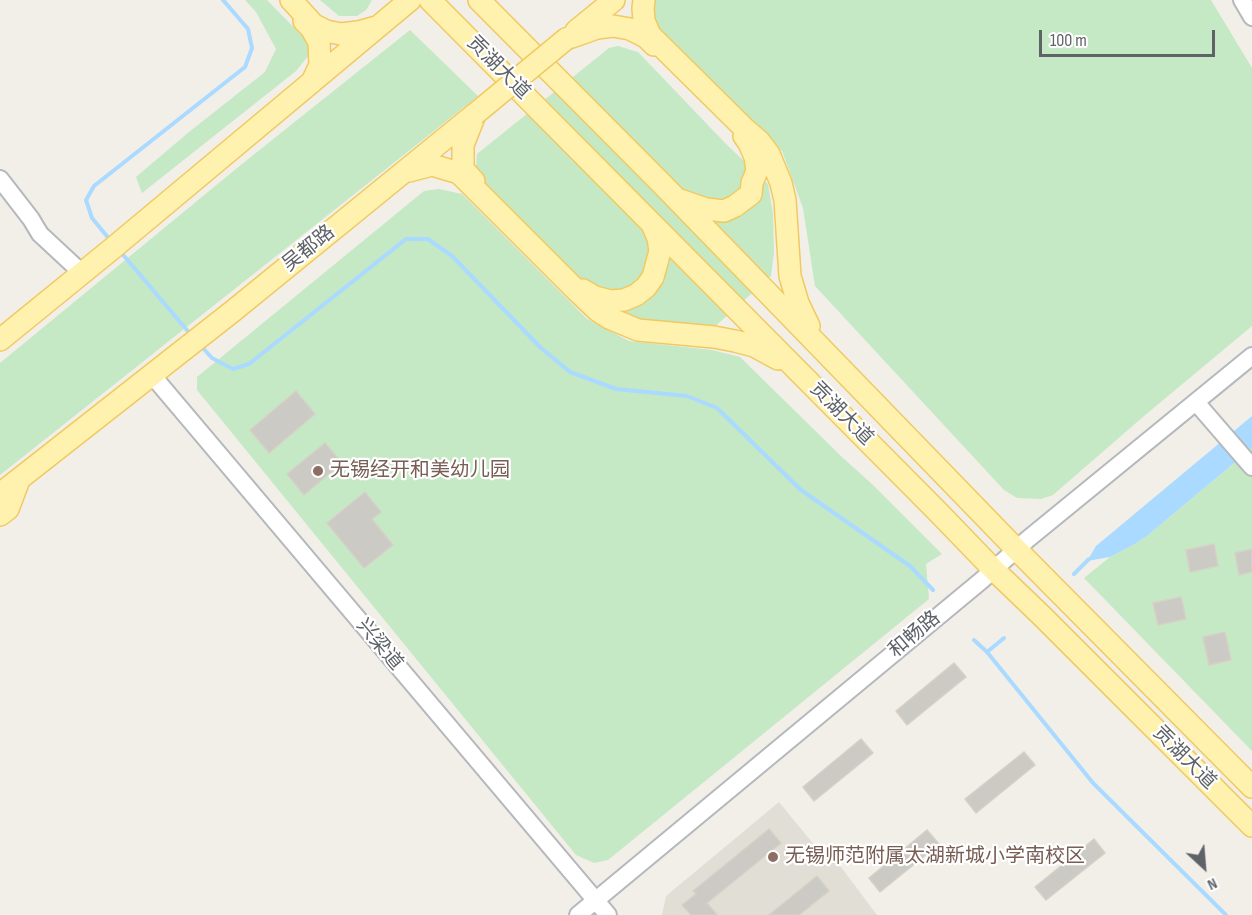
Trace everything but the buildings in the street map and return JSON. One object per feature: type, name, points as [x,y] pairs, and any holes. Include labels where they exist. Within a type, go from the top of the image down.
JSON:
[{"type":"main road","points":[[285,0],[311,28],[319,42],[320,65],[311,82]]},
{"type":"main road","points":[[291,0],[314,25],[326,31],[341,34],[378,27]]},
{"type":"main road","points":[[0,339],[113,248],[410,0]]},
{"type":"main road","name":"贡湖大道","points":[[430,0],[996,572],[1030,603],[1252,826]]},
{"type":"main road","name":"贡湖大道","points":[[479,0],[677,199],[1019,552],[1252,788]]},
{"type":"main road","name":"吴都路","points":[[0,494],[233,311],[614,0]]},
{"type":"main road","points":[[644,0],[644,21],[650,35],[759,141],[769,154],[782,183],[785,200],[790,276],[807,324],[822,347]]},
{"type":"main road","points":[[566,39],[597,28],[613,26],[630,29],[646,37],[739,130],[749,143],[755,157],[757,171],[751,194],[724,211],[706,209],[677,199]]},
{"type":"main road","points":[[475,114],[463,145],[463,169],[582,289],[596,297],[610,301],[624,300],[636,295],[646,287],[653,277],[660,251],[652,223]]},
{"type":"main road","points":[[403,173],[432,165],[459,173],[577,291],[609,318],[638,330],[714,337],[754,346],[796,369]]},
{"type":"main road","points":[[0,515],[8,509],[19,479]]},
{"type":"street","points":[[1242,0],[1252,16]]},
{"type":"street","points":[[0,179],[40,234],[82,273]]},
{"type":"street","name":"和畅路","points":[[593,910],[1252,356]]},
{"type":"street","name":"和畅路","points":[[1019,552],[1252,366]]},
{"type":"street","name":"兴梁道","points":[[148,378],[593,910]]},
{"type":"street","points":[[1201,408],[1250,464]]},
{"type":"shaded area","name":"无锡师范附属太湖新城小学南校区","points":[[779,802],[820,852],[826,847],[877,915],[662,915],[666,896]]},
{"type":"green space","points":[[245,0],[267,0],[310,44],[308,56],[296,71],[142,193],[136,177],[265,72],[276,49],[256,12]]},
{"type":"green space","points":[[320,0],[372,0],[366,10],[357,16],[339,16]]},
{"type":"green space","points":[[654,0],[1211,0],[1252,68],[1252,326],[1053,495],[1041,499],[1017,498],[1004,490],[815,286],[803,208],[782,151],[652,25]]},
{"type":"green space","points":[[410,30],[478,96],[0,475],[0,363],[242,164]]},
{"type":"green space","points":[[618,46],[638,52],[726,144],[768,184],[773,214],[774,252],[771,276],[711,330],[643,324],[612,312],[480,180],[476,166],[477,154],[609,48]]},
{"type":"green space","points":[[439,189],[462,194],[587,319],[629,341],[712,350],[740,357],[942,554],[926,564],[929,599],[608,860],[594,863],[576,855],[197,390],[197,377],[424,191]]},
{"type":"green space","points":[[1252,448],[1252,751],[1084,578],[1110,557],[1147,536]]},
{"type":"water","points":[[1252,416],[1252,448],[1147,536],[1110,557],[1087,561],[1096,546]]},
{"type":"waterway","points":[[110,240],[92,218],[86,200],[94,186],[245,67],[252,48],[248,29],[223,0]]},
{"type":"waterway","points":[[201,346],[212,358],[233,369],[249,364],[406,239],[428,239],[452,256],[540,347],[570,372],[616,389],[687,396],[717,408],[801,490],[910,566],[933,590]]},
{"type":"waterway","points":[[119,250],[192,336]]},
{"type":"waterway","points":[[1074,574],[1089,559]]},
{"type":"waterway","points":[[987,652],[1004,638]]},
{"type":"waterway","points":[[974,640],[987,652],[1093,783],[1226,915]]},
{"type":"place","name":"无锡经开和美幼儿园","points":[[318,471]]},
{"type":"place","name":"无锡师范附属太湖新城小学南校区","points":[[773,857]]}]
